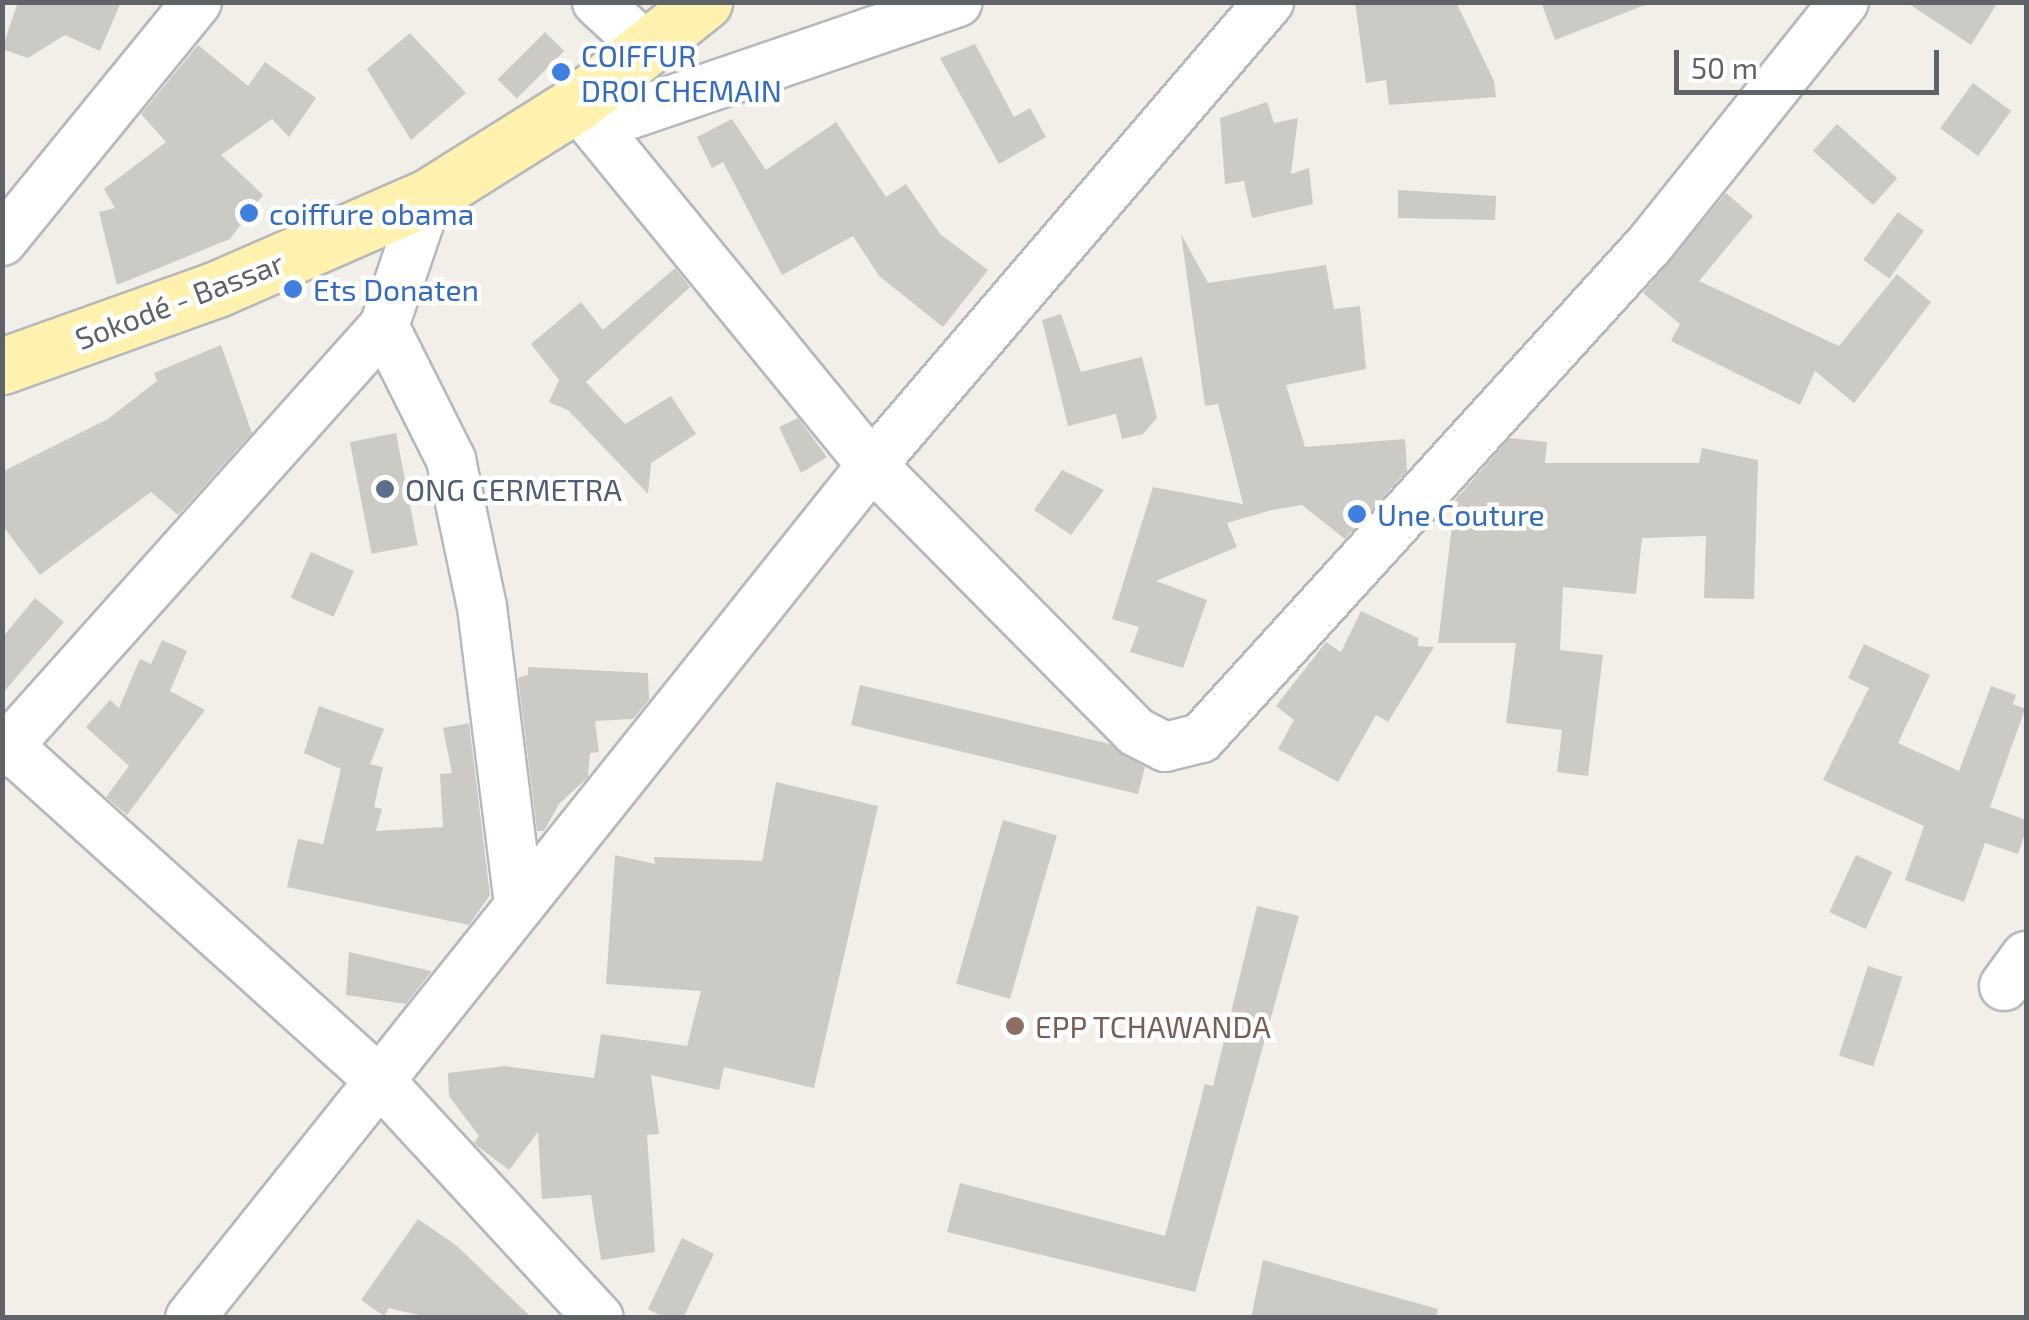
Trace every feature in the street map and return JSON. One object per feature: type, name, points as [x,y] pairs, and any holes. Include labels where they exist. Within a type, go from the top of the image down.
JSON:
[{"type":"main road","name":"Sokodé - Bassar","points":[[2,366],[217,289],[428,197],[588,115],[650,50],[704,2]]},
{"type":"street","points":[[2,242],[197,2]]},
{"type":"street","points":[[597,2],[650,50]]},
{"type":"street","points":[[958,2],[588,115],[872,466],[1136,732],[1165,747],[1201,738],[1650,244],[1844,2]]},
{"type":"street","points":[[190,1318],[872,466],[1269,2]]},
{"type":"street","points":[[428,197],[384,326],[5,746],[378,1080],[599,1318]]},
{"type":"street","points":[[384,326],[451,460],[482,607],[519,906]]},
{"type":"building","points":[[18,2],[121,2],[100,51],[65,35],[28,58],[2,49]]},
{"type":"building","points":[[1355,2],[1456,2],[1494,81],[1496,97],[1389,105],[1386,80],[1366,83]]},
{"type":"building","points":[[1541,2],[1645,2],[1645,5],[1555,40]]},
{"type":"building","points":[[1906,2],[1998,2],[1971,45]]},
{"type":"building","points":[[545,32],[564,51],[517,98],[498,79]]},
{"type":"building","points":[[410,33],[466,93],[411,140],[367,69]]},
{"type":"building","points":[[975,44],[1014,117],[1030,108],[1046,137],[999,164],[940,58]]},
{"type":"building","points":[[198,45],[248,86],[265,62],[316,98],[289,137],[272,119],[221,155],[263,195],[230,239],[117,285],[99,212],[115,208],[104,189],[166,142],[141,114]]},
{"type":"building","points":[[1973,83],[2011,111],[1978,156],[1940,128]]},
{"type":"building","points":[[1267,102],[1274,123],[1298,118],[1291,174],[1309,168],[1313,204],[1252,218],[1244,181],[1225,184],[1220,118]]},
{"type":"building","points":[[732,119],[766,170],[836,122],[886,197],[906,184],[940,234],[988,270],[943,327],[879,276],[853,236],[782,275],[723,162],[712,168],[697,137]]},
{"type":"building","points":[[1837,124],[1897,178],[1873,205],[1813,151]]},
{"type":"building","points":[[1398,190],[1496,196],[1495,220],[1398,218]]},
{"type":"building","points":[[1726,193],[1753,216],[1699,281],[1839,346],[1897,274],[1931,302],[1854,403],[1815,371],[1800,405],[1671,341],[1680,324],[1643,293]]},
{"type":"building","points":[[1898,212],[1924,231],[1889,279],[1863,260]]},
{"type":"building","points":[[1181,234],[1208,283],[1326,265],[1334,309],[1360,306],[1366,369],[1286,385],[1305,447],[1405,439],[1407,471],[1345,539],[1302,505],[1272,510],[1227,523],[1237,547],[1156,581],[1207,600],[1183,668],[1130,652],[1139,627],[1112,619],[1153,487],[1243,504],[1218,404],[1205,406]]},
{"type":"building","points":[[675,268],[690,287],[586,382],[625,424],[671,396],[696,434],[651,463],[648,494],[568,410],[549,402],[559,380],[531,344],[581,302],[603,330]]},
{"type":"building","points":[[1061,314],[1081,372],[1142,357],[1157,418],[1143,434],[1122,439],[1116,414],[1068,426],[1042,320]]},
{"type":"building","points":[[221,345],[252,433],[178,515],[151,492],[40,575],[2,525],[2,472],[108,419],[157,381],[154,373]]},
{"type":"building","points":[[798,418],[827,457],[801,473],[779,427]]},
{"type":"building","points":[[396,433],[418,545],[372,554],[350,442]]},
{"type":"building","points":[[1510,438],[1547,442],[1545,463],[1699,463],[1702,448],[1758,460],[1754,599],[1704,598],[1706,536],[1642,538],[1636,594],[1563,587],[1560,650],[1603,655],[1588,776],[1557,772],[1562,730],[1506,723],[1516,643],[1438,643],[1455,500]]},
{"type":"building","points":[[1062,470],[1104,490],[1071,535],[1034,510]]},
{"type":"building","points":[[311,552],[354,571],[334,617],[291,598]]},
{"type":"building","points":[[35,598],[64,622],[2,694],[2,638]]},
{"type":"building","points":[[1361,611],[1418,638],[1418,646],[1434,647],[1388,722],[1376,715],[1338,782],[1278,749],[1294,720],[1276,706],[1326,642],[1341,652]]},
{"type":"building","points":[[162,640],[187,651],[170,691],[205,710],[127,815],[106,797],[129,766],[86,727],[110,700],[119,708],[140,659],[151,664]]},
{"type":"building","points":[[1864,644],[1930,675],[1898,743],[1959,771],[1991,686],[2016,695],[2013,704],[2025,709],[1990,807],[2026,820],[2026,830],[2018,854],[1985,843],[1964,902],[1905,880],[1924,826],[1823,780],[1869,688],[1848,678]]},
{"type":"building","points":[[528,667],[648,673],[649,700],[633,719],[595,721],[599,752],[590,753],[588,777],[559,804],[544,831],[537,831],[518,678],[528,675]]},
{"type":"building","points":[[860,685],[1110,744],[1145,767],[1138,794],[851,725]]},
{"type":"building","points":[[319,706],[384,729],[370,764],[383,767],[374,807],[382,809],[376,831],[443,827],[440,774],[452,773],[443,728],[469,723],[490,895],[469,925],[287,887],[298,839],[323,844],[341,769],[304,753]]},
{"type":"building","points":[[776,782],[878,806],[814,1088],[724,1067],[719,1090],[651,1075],[659,1134],[647,1135],[655,1252],[601,1260],[591,1195],[542,1199],[538,1132],[509,1170],[474,1143],[479,1136],[449,1096],[448,1073],[505,1066],[594,1078],[601,1034],[687,1046],[701,991],[606,984],[615,855],[655,864],[654,857],[762,861]]},
{"type":"building","points":[[1003,820],[1057,835],[1010,999],[956,983]]},
{"type":"building","points":[[1856,855],[1892,872],[1866,929],[1829,912]]},
{"type":"building","points":[[1257,906],[1299,916],[1195,1292],[947,1232],[960,1183],[1165,1236],[1205,1084],[1213,1086]]},
{"type":"building","points":[[349,952],[431,972],[406,1004],[346,995]]},
{"type":"building","points":[[1868,966],[1902,977],[1873,1067],[1839,1055]]},
{"type":"building","points":[[418,1219],[457,1246],[532,1318],[431,1318],[389,1308],[384,1316],[361,1300]]},
{"type":"building","points":[[682,1238],[714,1254],[683,1318],[665,1318],[648,1309]]},
{"type":"building","points":[[1263,1260],[1438,1309],[1436,1318],[1251,1318]]},
{"type":"place","name":"COIFFUR DROI CHEMAIN","points":[[561,72]]},
{"type":"place","name":"coiffure obama","points":[[249,213]]},
{"type":"place","name":"Ets Donaten","points":[[293,289]]},
{"type":"place","name":"ONG CERMETRA","points":[[385,489]]},
{"type":"place","name":"Une Couture","points":[[1357,514]]},
{"type":"place","name":"EPP TCHAWANDA","points":[[1015,1026]]}]
